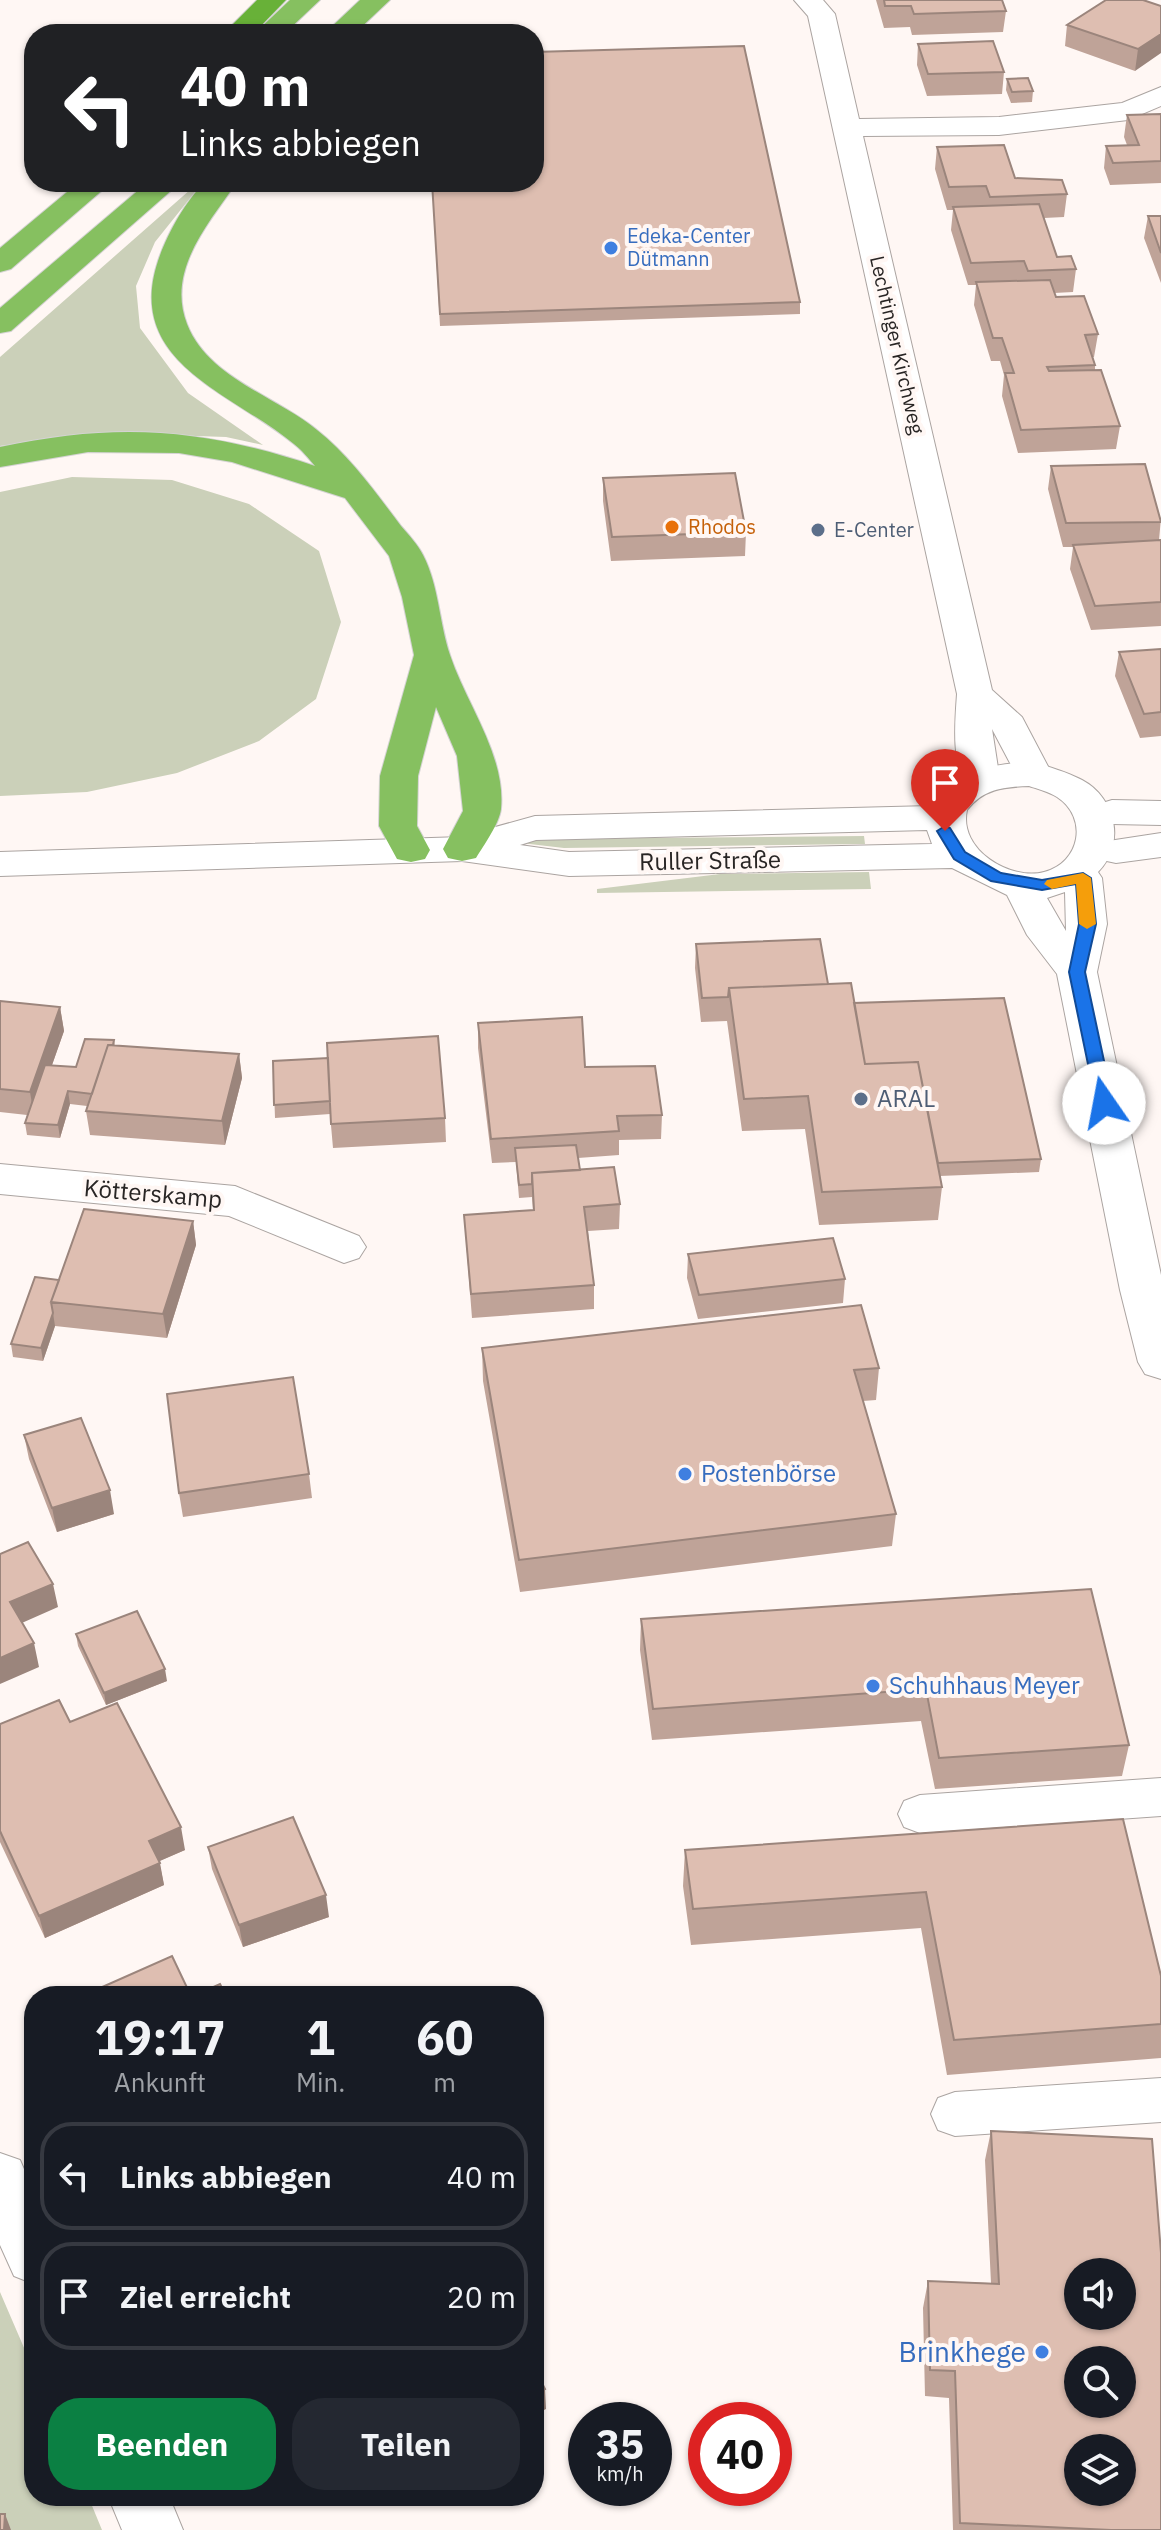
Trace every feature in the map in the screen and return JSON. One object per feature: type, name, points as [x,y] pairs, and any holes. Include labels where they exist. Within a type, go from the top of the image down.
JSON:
[{"type":"highway","points":[[247,24],[272,0]]},
{"type":"highway","points":[[279,24],[306,0]]},
{"type":"highway","points":[[349,24],[376,0]]},
{"type":"highway","points":[[380,24],[405,0]]},
{"type":"highway","points":[[0,263],[85,192]]},
{"type":"highway","points":[[0,324],[154,192]]},
{"type":"highway","points":[[212,192],[179,244],[165,287],[171,323],[188,353],[226,386],[306,437],[359,493],[406,555],[420,597],[432,655],[476,756],[482,811],[462,849]]},
{"type":"highway","points":[[0,457],[38,448],[104,441],[173,443],[236,452],[359,493]]},
{"type":"highway","points":[[411,850],[398,826],[399,776],[432,655]]},
{"type":"street","name":"Lechtinger Kirchweg","points":[[808,0],[821,14],[975,694],[973,727],[981,781]]},
{"type":"street","points":[[847,128],[999,126],[1128,111],[1161,95]]},
{"type":"street","points":[[975,694],[1009,725],[1033,774]]},
{"type":"street","points":[[1033,774],[1080,786],[1099,798],[1112,812],[1119,825],[1120,838],[1116,851],[1104,866],[1083,878],[1042,885],[1021,884],[976,868],[959,856],[945,831],[944,818],[957,797],[981,781],[1006,775],[1033,774]]},
{"type":"street","points":[[1112,812],[1161,813]]},
{"type":"street","name":"Ruller Straße","points":[[462,849],[535,828],[944,818]]},
{"type":"street","points":[[1116,851],[1161,845]]},
{"type":"street","name":"Ruller Straße","points":[[0,864],[462,849],[569,864],[959,856]]},
{"type":"street","points":[[1083,878],[1087,924],[1077,972],[1142,1290],[1161,1362]]},
{"type":"street","points":[[1021,884],[1041,926],[1077,972]]},
{"type":"street","name":"Kötterskamp","points":[[0,1179],[235,1201],[344,1247]]},
{"type":"street","points":[[0,2179],[24,2234]]},
{"type":"street","points":[[142,2506],[153,2530]]},
{"type":"lane","points":[[920,1814],[1161,1797]]},
{"type":"lane","points":[[955,2114],[1161,2100]]},
{"type":"green space","points":[[188,192],[195,192],[155,242],[136,286],[140,328],[188,393],[263,445],[226,437],[105,433],[0,446],[0,357]]},
{"type":"green space","points":[[72,477],[172,480],[249,504],[319,551],[341,622],[316,699],[259,741],[177,773],[87,792],[0,796],[0,492]]},
{"type":"green space","points":[[864,836],[865,844],[564,848],[521,843],[522,839]]},
{"type":"green space","points":[[869,872],[871,889],[597,893],[597,889],[720,874]]},
{"type":"green space","points":[[0,2292],[24,2348],[24,2506],[92,2506],[102,2530],[0,2530]]},
{"type":"building","points":[[884,0],[1002,0],[1006,11],[914,14],[911,6],[885,6]]},
{"type":"building","points":[[1106,0],[1143,0],[1161,6],[1161,34],[1138,49],[1067,25]]},
{"type":"building","points":[[993,41],[1004,72],[928,74],[918,44]]},
{"type":"building","name":"Edeka-Center Dütmann","points":[[744,46],[800,302],[440,314],[433,192],[544,192],[544,52]]},
{"type":"building","points":[[1028,78],[1033,91],[1012,92],[1007,79]]},
{"type":"building","points":[[1161,114],[1161,161],[1113,163],[1106,146],[1139,145],[1127,115]]},
{"type":"building","points":[[1004,145],[1015,178],[1062,180],[1067,194],[990,197],[986,186],[949,187],[937,147]]},
{"type":"building","points":[[1039,204],[1057,257],[1071,256],[1076,269],[1028,271],[1024,261],[971,263],[953,207]]},
{"type":"building","points":[[1148,216],[1161,216],[1161,253]]},
{"type":"building","points":[[1050,280],[1056,297],[1084,296],[1098,334],[1085,335],[1095,365],[1047,367],[1049,371],[1101,370],[1120,426],[1021,430],[1005,373],[1014,373],[1002,338],[993,338],[976,282]]},
{"type":"building","points":[[1145,464],[1161,522],[1066,523],[1051,466]]},
{"type":"building","points":[[735,473],[746,532],[612,537],[603,478]]},
{"type":"building","points":[[1161,540],[1161,602],[1095,606],[1073,545]]},
{"type":"building","points":[[1161,649],[1161,712],[1144,714],[1119,652]]},
{"type":"building","points":[[820,939],[828,984],[729,988],[728,997],[702,998],[696,944]]},
{"type":"building","points":[[851,983],[865,1064],[918,1062],[942,1187],[822,1192],[808,1096],[744,1099],[729,988]]},
{"type":"building","points":[[1004,998],[1041,1159],[938,1163],[918,1062],[865,1064],[854,1003]]},
{"type":"building","points":[[0,1001],[60,1007],[30,1092],[0,1089]]},
{"type":"building","points":[[582,1017],[585,1067],[655,1066],[662,1115],[617,1116],[619,1131],[491,1139],[478,1023]]},
{"type":"building","points":[[438,1036],[445,1118],[331,1124],[327,1043]]},
{"type":"building","points":[[85,1039],[114,1040],[113,1045],[108,1045],[92,1094],[68,1091],[58,1125],[25,1123],[45,1065],[76,1067]]},
{"type":"building","points":[[108,1045],[239,1054],[222,1121],[86,1111]]},
{"type":"building","points":[[328,1058],[330,1101],[274,1105],[273,1061]]},
{"type":"building","points":[[576,1145],[580,1170],[532,1173],[532,1184],[519,1185],[515,1148]]},
{"type":"building","points":[[614,1167],[620,1204],[584,1207],[594,1285],[471,1294],[464,1215],[534,1210],[532,1173]]},
{"type":"building","points":[[84,1209],[193,1221],[163,1314],[51,1302]]},
{"type":"building","points":[[833,1238],[845,1279],[699,1295],[688,1254]]},
{"type":"building","points":[[35,1277],[59,1280],[51,1302],[53,1313],[41,1348],[11,1344]]},
{"type":"building","name":"Postenbörse","points":[[861,1305],[879,1368],[854,1370],[896,1514],[519,1560],[482,1348]]},
{"type":"building","points":[[293,1377],[309,1474],[179,1493],[167,1394]]},
{"type":"building","points":[[81,1418],[110,1490],[52,1508],[24,1435]]},
{"type":"building","points":[[28,1542],[53,1584],[10,1602],[34,1643],[0,1658],[0,1554]]},
{"type":"building","name":"Schuhhaus Meyer","points":[[1091,1589],[1129,1745],[939,1758],[926,1689],[653,1709],[641,1619]]},
{"type":"building","points":[[137,1611],[165,1669],[104,1693],[76,1634]]},
{"type":"building","points":[[59,1700],[70,1722],[117,1703],[181,1827],[149,1841],[160,1863],[39,1916],[0,1831],[0,1724]]},
{"type":"building","points":[[293,1817],[326,1895],[239,1925],[208,1847]]},
{"type":"building","points":[[1123,1819],[1161,1976],[1161,2024],[954,2040],[926,1892],[693,1909],[685,1850]]},
{"type":"building","points":[[172,1956],[186,1986],[104,1986]]},
{"type":"building","name":"Brinkhege","points":[[991,2131],[1152,2139],[1161,2253],[1161,2530],[960,2523],[955,2371],[930,2370],[928,2281],[999,2284]]},
{"type":"building","points":[[0,2514],[5,2514],[4,2530],[0,2530]]},
{"type":"slow traffic","points":[[1052,884],[1083,878],[1087,924]]},
{"type":"place","name":"Edeka-Center Dütmann","points":[[611,248]]},
{"type":"place","name":"Rhodos","points":[[672,527]]},
{"type":"place","name":"E-Center","points":[[818,530]]},
{"type":"place","name":"ARAL","points":[[861,1099]]},
{"type":"place","name":"Postenbörse","points":[[685,1474]]},
{"type":"place","name":"Schuhhaus Meyer","points":[[873,1686]]},
{"type":"place","name":"Brinkhege","points":[[1042,2352]]},
{"type":"route","points":[[945,831],[959,856],[997,878],[1042,885],[1083,878],[1087,924],[1077,972],[1104,1103]]}]
